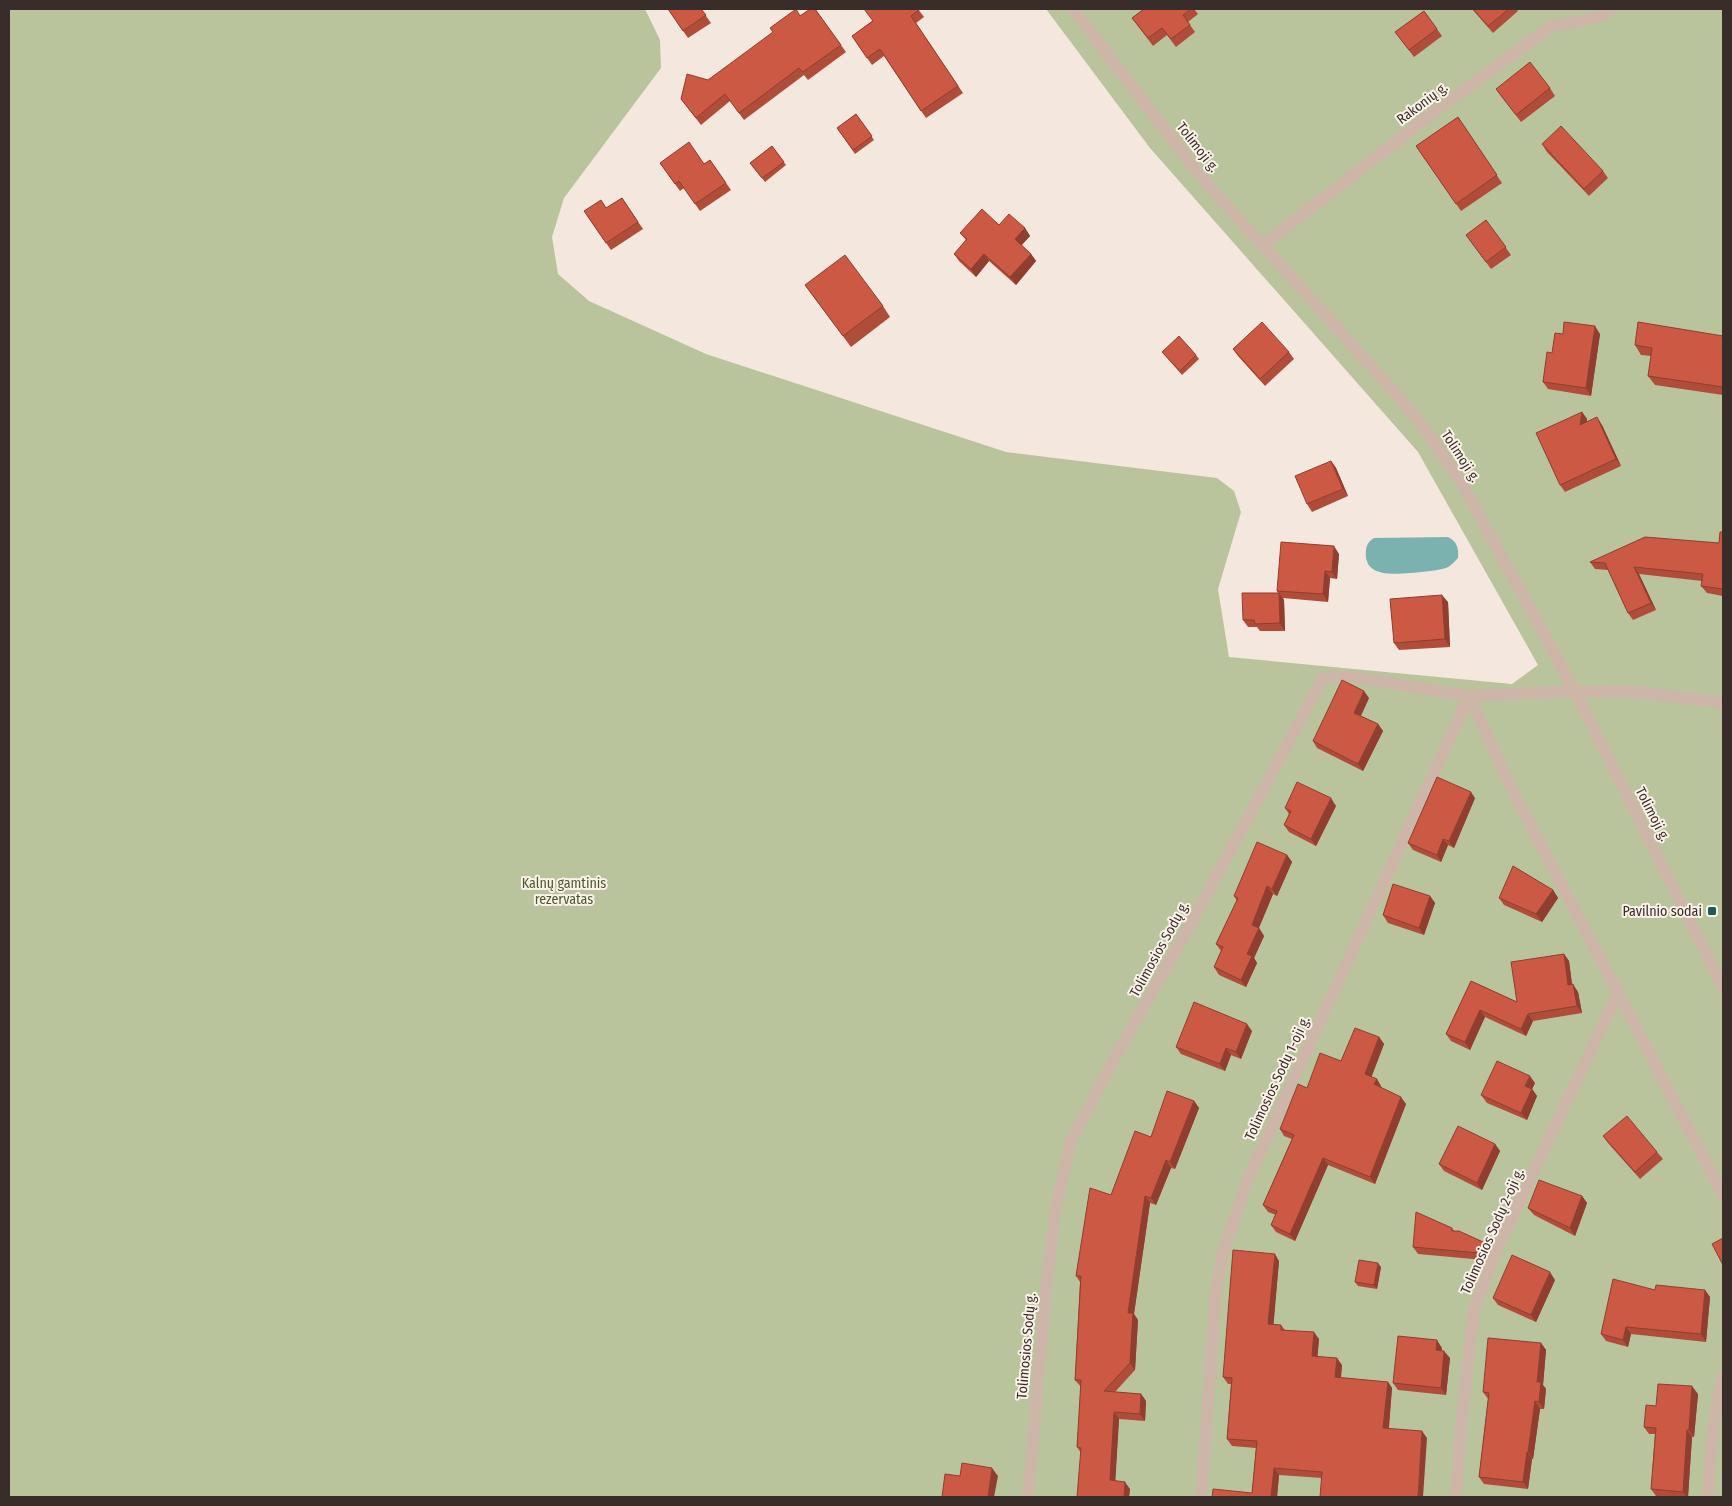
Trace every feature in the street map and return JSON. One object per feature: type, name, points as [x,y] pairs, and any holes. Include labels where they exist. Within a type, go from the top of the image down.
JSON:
[{"type":"street","name":"Tolimoji g.","points":[[1073,9],[1202,178],[1398,396],[1430,436],[1467,492],[1575,691],[1723,987]]},
{"type":"street","name":"Rakonių g.","points":[[1263,245],[1432,114],[1551,26],[1601,16],[1611,9]]},
{"type":"street","name":"Tolimosios Sodų g.","points":[[1028,1497],[1047,1278],[1056,1207],[1071,1141],[1323,678],[1333,676],[1358,678],[1469,696],[1575,691],[1638,692],[1723,703]]},
{"type":"street","points":[[1469,696],[1513,791],[1723,1195]]},
{"type":"street","name":"Tolimosios Sodų 1-oji g.","points":[[1201,1497],[1216,1291],[1222,1256],[1248,1179],[1469,696]]},
{"type":"street","name":"Tolimosios Sodų 2-oji g.","points":[[1456,1497],[1461,1425],[1474,1308],[1498,1247],[1618,994]]},
{"type":"street","points":[[1708,1497],[1712,1441],[1719,1390],[1723,1377]]},
{"type":"green space","name":"Kalnų gamtinis rezervatas","points":[[9,9],[645,9],[660,40],[661,68],[564,198],[552,237],[558,274],[589,301],[706,354],[1006,452],[1217,478],[1234,491],[1241,512],[1218,589],[1229,657],[1512,684],[1538,665],[1418,452],[1150,148],[1046,9],[1723,9],[1723,1497],[9,1497]]},
{"type":"water","points":[[1448,537],[1458,548],[1458,558],[1446,568],[1433,571],[1388,574],[1374,570],[1369,566],[1366,559],[1367,546],[1374,538]]},
{"type":"building","points":[[668,9],[701,9],[706,15],[683,31]]},
{"type":"building","points":[[796,9],[800,16],[810,9],[815,9],[841,45],[803,72],[799,68],[739,113],[725,94],[696,118],[681,99],[687,74],[708,80],[773,32],[770,28]]},
{"type":"building","points":[[864,9],[918,9],[911,16],[958,86],[921,111],[880,49],[867,58],[852,36],[873,21]]},
{"type":"building","points":[[1144,9],[1191,9],[1183,15],[1190,25],[1171,39],[1162,28],[1148,38],[1132,18]]},
{"type":"building","points":[[1473,9],[1509,9],[1488,26]]},
{"type":"building","points":[[1424,11],[1437,29],[1409,50],[1395,32]]},
{"type":"building","points":[[1530,62],[1550,88],[1516,115],[1496,89]]},
{"type":"building","points":[[856,114],[872,136],[853,150],[837,128]]},
{"type":"building","points":[[1458,117],[1497,175],[1456,204],[1416,146]]},
{"type":"building","points":[[1561,126],[1603,171],[1584,189],[1542,144]]},
{"type":"building","points":[[689,142],[704,164],[710,160],[726,183],[695,204],[679,181],[675,184],[660,163]]},
{"type":"building","points":[[772,146],[784,162],[762,178],[750,163]]},
{"type":"building","points":[[622,198],[638,222],[606,243],[584,211],[601,200],[606,208]]},
{"type":"building","points":[[982,209],[999,225],[1009,214],[1025,228],[1015,239],[1031,254],[1010,277],[984,254],[971,269],[954,254],[967,239],[960,233]]},
{"type":"building","points":[[1486,220],[1506,247],[1486,262],[1466,235]]},
{"type":"building","points":[[845,255],[883,306],[843,336],[805,285]]},
{"type":"building","points":[[1262,322],[1289,352],[1260,379],[1233,349]]},
{"type":"building","points":[[1564,322],[1595,326],[1586,388],[1543,382],[1547,352],[1552,353],[1555,333],[1563,334]]},
{"type":"building","points":[[1638,322],[1723,336],[1723,387],[1648,376],[1652,348],[1635,345]]},
{"type":"building","points":[[1179,336],[1196,355],[1180,371],[1162,352]]},
{"type":"building","points":[[1582,412],[1580,425],[1597,417],[1616,459],[1560,485],[1536,433]]},
{"type":"building","points":[[1331,461],[1343,489],[1307,504],[1295,476]]},
{"type":"building","points":[[1720,532],[1723,532],[1723,589],[1701,586],[1703,574],[1634,567],[1651,603],[1628,613],[1605,563],[1590,562],[1645,537],[1719,543]]},
{"type":"building","points":[[1281,542],[1334,546],[1332,572],[1325,571],[1323,594],[1277,591]]},
{"type":"building","points":[[1242,593],[1279,593],[1280,623],[1255,624],[1254,620],[1243,620]]},
{"type":"building","points":[[1442,595],[1445,639],[1394,643],[1390,599]]},
{"type":"building","points":[[1342,680],[1364,691],[1354,713],[1378,724],[1358,764],[1313,741]]},
{"type":"building","points":[[1437,777],[1471,792],[1449,841],[1443,839],[1437,855],[1408,843]]},
{"type":"building","points":[[1297,782],[1331,798],[1311,839],[1284,825],[1291,811],[1285,808]]},
{"type":"building","points":[[1257,842],[1287,855],[1272,889],[1267,886],[1252,925],[1259,928],[1247,954],[1252,956],[1241,980],[1214,967],[1223,947],[1216,944],[1238,898],[1234,896]]},
{"type":"building","points":[[1513,866],[1553,890],[1536,914],[1499,898]]},
{"type":"building","points":[[1393,884],[1430,896],[1419,928],[1383,915]]},
{"type":"building","points":[[1564,954],[1568,985],[1573,984],[1577,1006],[1528,1014],[1521,1029],[1480,1010],[1465,1042],[1446,1034],[1471,981],[1517,1002],[1511,962]]},
{"type":"building","points":[[1194,1002],[1247,1024],[1236,1052],[1226,1048],[1220,1064],[1176,1047]]},
{"type":"building","points":[[1355,1028],[1379,1037],[1365,1074],[1377,1079],[1374,1084],[1401,1097],[1370,1177],[1323,1158],[1290,1234],[1271,1225],[1277,1211],[1263,1205],[1294,1135],[1280,1129],[1298,1084],[1307,1088],[1320,1053],[1341,1061]]},
{"type":"building","points":[[1497,1061],[1530,1076],[1525,1086],[1532,1089],[1521,1113],[1481,1095]]},
{"type":"building","points":[[1167,1091],[1194,1101],[1170,1162],[1166,1160],[1151,1198],[1145,1196],[1128,1313],[1133,1313],[1130,1363],[1104,1391],[1141,1394],[1140,1414],[1114,1412],[1110,1480],[1125,1482],[1124,1497],[1077,1497],[1081,1448],[1077,1447],[1081,1380],[1075,1380],[1081,1276],[1076,1276],[1090,1188],[1111,1195],[1135,1131],[1151,1137]]},
{"type":"building","points":[[1627,1116],[1657,1152],[1635,1172],[1603,1136]]},
{"type":"building","points":[[1458,1126],[1495,1144],[1477,1183],[1439,1164]]},
{"type":"building","points":[[1539,1180],[1582,1196],[1570,1228],[1528,1208]]},
{"type":"building","points":[[1416,1212],[1452,1228],[1452,1231],[1459,1231],[1483,1242],[1479,1253],[1413,1247]]},
{"type":"building","points":[[1723,1238],[1723,1265],[1712,1244]]},
{"type":"building","points":[[1233,1250],[1275,1254],[1268,1324],[1281,1325],[1281,1330],[1314,1332],[1312,1356],[1337,1358],[1335,1377],[1388,1382],[1383,1428],[1422,1431],[1418,1497],[1320,1497],[1322,1472],[1274,1468],[1271,1497],[1212,1497],[1213,1489],[1252,1493],[1257,1441],[1227,1439],[1232,1378],[1223,1377]]},
{"type":"building","points":[[1512,1255],[1550,1272],[1531,1315],[1493,1298]]},
{"type":"building","points":[[1359,1260],[1378,1263],[1374,1285],[1355,1282]]},
{"type":"building","points":[[1613,1279],[1655,1290],[1656,1285],[1705,1290],[1701,1334],[1626,1327],[1623,1340],[1601,1334]]},
{"type":"building","points":[[1398,1336],[1437,1340],[1436,1350],[1444,1351],[1441,1388],[1393,1383]]},
{"type":"building","points":[[1488,1338],[1541,1343],[1537,1382],[1541,1382],[1539,1402],[1535,1401],[1523,1482],[1479,1477],[1489,1393],[1483,1392]]},
{"type":"building","points":[[1658,1384],[1692,1386],[1683,1492],[1651,1489],[1656,1428],[1644,1427],[1646,1405],[1656,1406]]},
{"type":"building","points":[[962,1463],[992,1468],[988,1497],[942,1497],[945,1474],[960,1476]]},
{"type":"place","name":"Pavilnio sodai","points":[[1712,911]]}]
